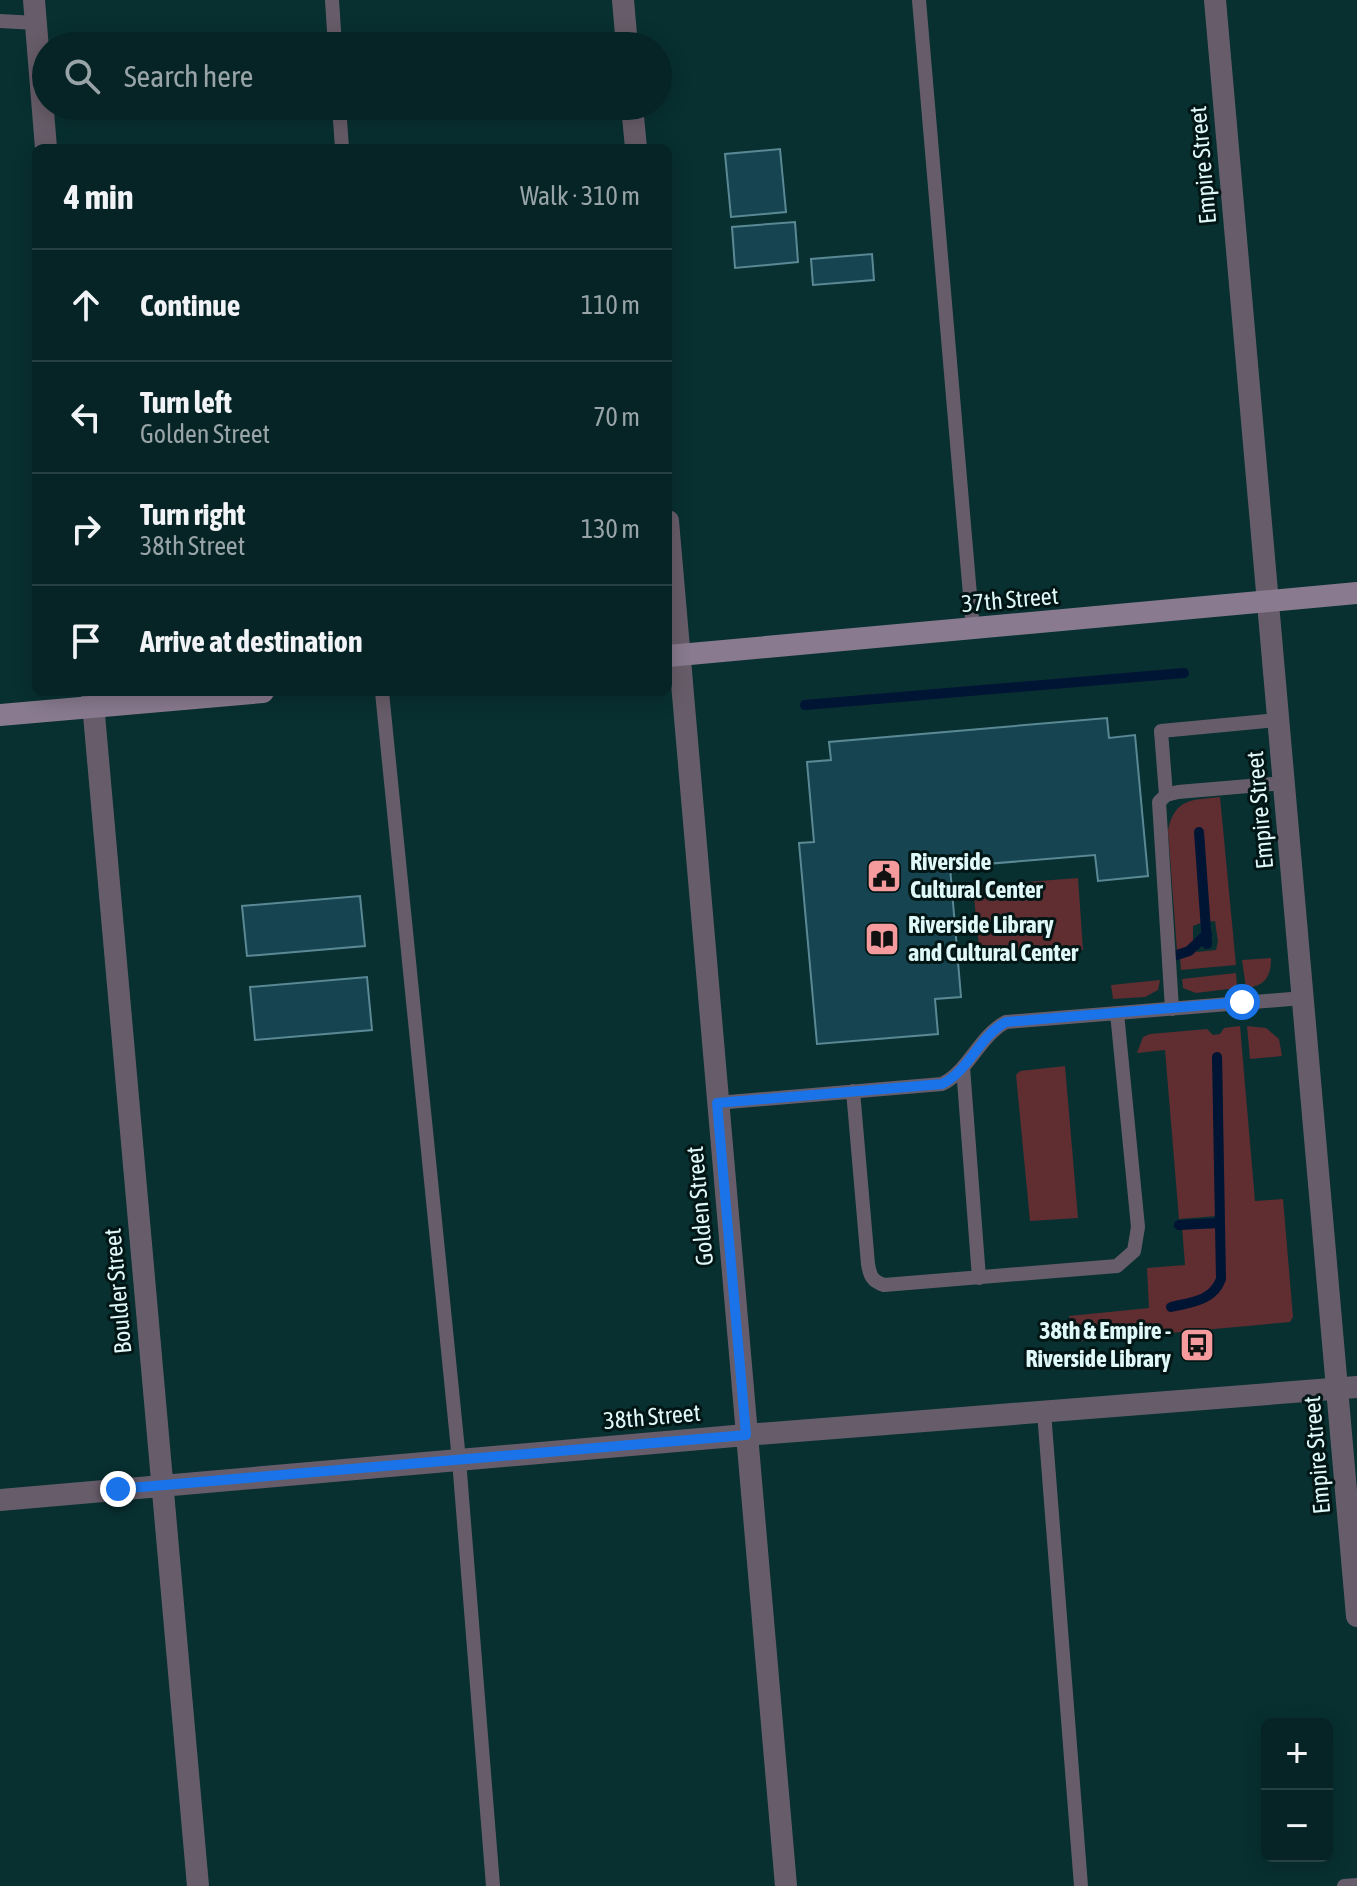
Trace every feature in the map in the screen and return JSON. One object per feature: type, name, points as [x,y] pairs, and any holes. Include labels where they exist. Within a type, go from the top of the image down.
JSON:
[{"type":"main road","name":"37th Street","points":[[674,656],[1357,593]]},
{"type":"main road","points":[[0,715],[93,699],[166,696]]},
{"type":"street","points":[[34,0],[37,32]]},
{"type":"street","points":[[623,0],[626,32]]},
{"type":"street","name":"Empire Street","points":[[1215,0],[1303,998],[1347,1388],[1357,1616]]},
{"type":"street","points":[[44,120],[46,144]]},
{"type":"street","points":[[633,120],[636,144]]},
{"type":"street","name":"Golden Street","points":[[672,611],[786,1886]]},
{"type":"street","name":"Boulder Street","points":[[93,699],[198,1886]]},
{"type":"street","name":"38th Street","points":[[0,1500],[746,1435],[1347,1388]]},
{"type":"lane","points":[[332,0],[334,32]]},
{"type":"lane","points":[[919,0],[973,630]]},
{"type":"lane","points":[[0,21],[36,23]]},
{"type":"lane","points":[[340,120],[342,144]]},
{"type":"lane","points":[[382,696],[459,1460],[493,1886]]},
{"type":"lane","points":[[1166,795],[1161,731],[1278,720]]},
{"type":"lane","points":[[1172,1009],[1159,802],[1166,795],[1284,783]]},
{"type":"lane","points":[[717,1103],[942,1084],[954,1078],[996,1027],[1006,1022],[1303,998]]},
{"type":"lane","points":[[853,1091],[868,1264],[874,1281],[884,1285],[1117,1266],[1134,1251],[1138,1227],[1117,1013]]},
{"type":"lane","points":[[963,1067],[979,1278]]},
{"type":"lane","points":[[1044,1412],[1081,1886]]},
{"type":"lane","points":[[1344,1886],[1357,1885]]},
{"type":"shaded area","points":[[1220,797],[1236,965],[1181,970],[1180,958],[1196,948],[1197,952],[1216,950],[1218,942],[1215,921],[1208,922],[1202,833],[1199,827],[1196,830],[1203,922],[1193,926],[1193,943],[1185,950],[1177,951],[1168,830],[1180,806],[1193,800]]},
{"type":"shaded area","points":[[1078,878],[1083,950],[980,958],[973,886]]},
{"type":"shaded area","points":[[1271,958],[1266,979],[1246,988],[1242,960]]},
{"type":"shaded area","points":[[1236,973],[1237,988],[1196,993],[1183,988],[1182,979]]},
{"type":"shaded area","points":[[1160,980],[1158,990],[1145,997],[1113,999],[1111,985]]},
{"type":"shaded area","points":[[1240,1026],[1255,1201],[1283,1199],[1293,1317],[1290,1322],[1071,1342],[1069,1316],[1149,1308],[1147,1268],[1185,1265],[1182,1227],[1217,1225],[1219,1272],[1212,1288],[1170,1303],[1168,1307],[1172,1309],[1205,1302],[1221,1286],[1224,1276],[1222,1059],[1217,1053],[1214,1059],[1217,1216],[1179,1219],[1165,1050],[1137,1053],[1143,1037],[1150,1034],[1207,1029],[1213,1035],[1220,1034],[1224,1028]]},
{"type":"shaded area","points":[[1247,1026],[1266,1028],[1279,1039],[1282,1056],[1250,1059]]},
{"type":"shaded area","points":[[1065,1066],[1078,1218],[1030,1221],[1016,1075],[1020,1071]]},
{"type":"building","points":[[780,149],[786,212],[731,217],[725,154]]},
{"type":"building","points":[[795,222],[798,262],[735,268],[732,227]]},
{"type":"building","points":[[872,254],[874,280],[813,285],[811,259]]},
{"type":"building","name":"Riverside Library and Cultural Center","points":[[1107,718],[1109,738],[1135,735],[1148,876],[1098,881],[1095,855],[950,867],[961,997],[935,999],[938,1034],[817,1044],[799,843],[814,842],[807,762],[831,760],[829,742]]},
{"type":"building","points":[[360,896],[365,946],[247,956],[242,906]]},
{"type":"building","points":[[367,977],[372,1030],[255,1040],[250,987]]},
{"type":"waterway","points":[[805,705],[1184,673]]},
{"type":"waterway","points":[[1199,832],[1207,944]]},
{"type":"waterway","points":[[1177,955],[1189,951],[1207,934]]},
{"type":"waterway","points":[[1171,1307],[1207,1296],[1221,1279],[1217,1057]]},
{"type":"waterway","points":[[1179,1225],[1219,1223]]},
{"type":"place","name":"Riverside Cultural Center","points":[[884,876]]},
{"type":"place","name":"Riverside Library and Cultural Center","points":[[882,939]]},
{"type":"place","name":"38th & Empire - Riverside Library","points":[[1197,1345]]},
{"type":"route","points":[[118,1489],[746,1435],[717,1103],[942,1084],[954,1078],[996,1027],[1006,1022],[1242,1002]]}]
